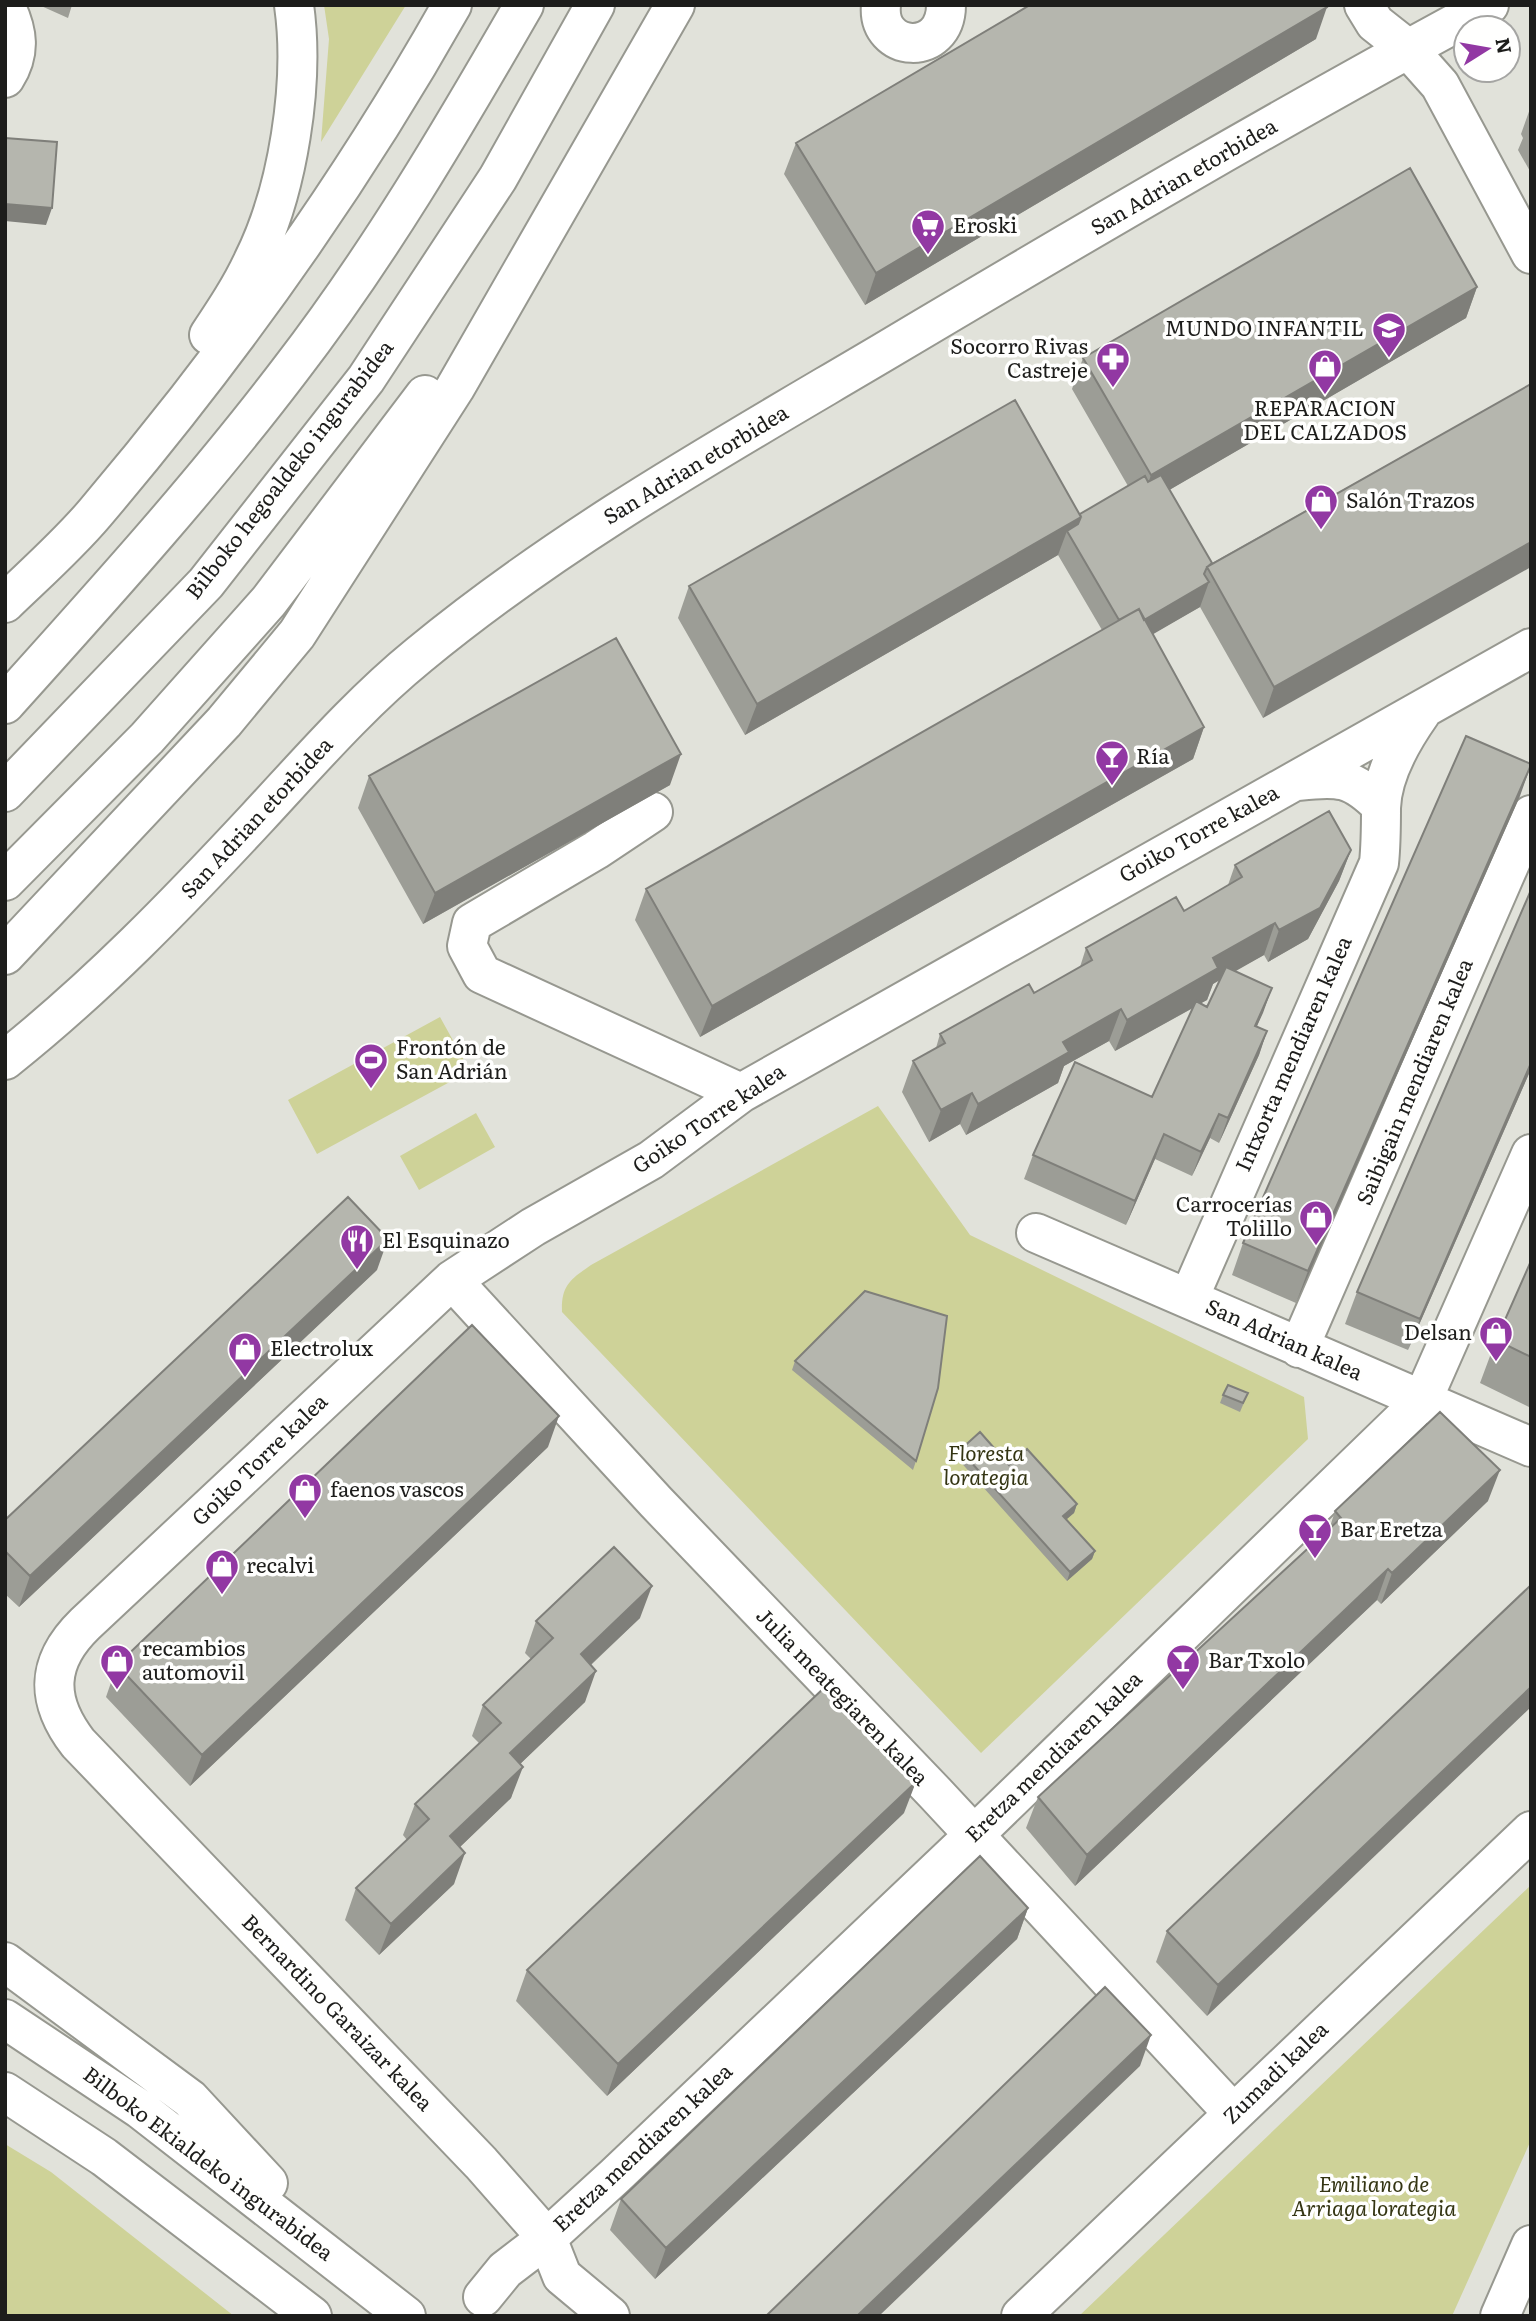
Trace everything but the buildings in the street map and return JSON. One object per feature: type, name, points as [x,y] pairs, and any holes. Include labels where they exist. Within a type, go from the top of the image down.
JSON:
[{"type":"main road","points":[[5,5],[16,28],[15,63],[5,78]]},
{"type":"main road","points":[[94,515],[98,498],[228,306],[254,260],[276,199],[290,135],[296,68],[293,5]]},
{"type":"main road","points":[[5,603],[94,515],[242,330],[324,214],[399,99],[452,5]]},
{"type":"main road","points":[[5,704],[167,524],[291,370],[370,257],[524,5]]},
{"type":"main road","name":"Bilboko hegoaldeko ingurabidea","points":[[5,792],[206,583],[366,379],[498,178],[596,5]]},
{"type":"main road","points":[[5,955],[223,722],[297,634],[455,388],[675,5]]},
{"type":"main road","points":[[881,5],[883,23],[888,32],[906,43],[918,43],[937,34],[943,25],[946,5]]},
{"type":"main road","points":[[1364,5],[1375,23],[1408,49],[1440,85],[1531,254]]},
{"type":"main road","name":"San Adrian etorbidea","points":[[5,1060],[64,1014],[135,947],[341,728],[416,657],[538,562],[702,459],[1043,258],[1489,5]]},
{"type":"main road","points":[[5,881],[147,738],[270,601],[399,427],[519,279]]},
{"type":"main road","name":"Goiko Torre kalea","points":[[59,1711],[54,1685],[60,1654],[68,1640],[452,1280],[533,1227],[651,1160],[741,1093],[1531,648]]},
{"type":"main road","name":"Intxorta mendiaren kalea","points":[[1189,1298],[1379,863],[1384,829],[1381,806],[1398,746],[1424,710]]},
{"type":"main road","points":[[1291,782],[1330,777],[1350,781],[1363,788],[1381,806]]},
{"type":"main road","points":[[653,812],[596,850],[472,923],[467,946],[482,974],[741,1093]]},
{"type":"main road","name":"Saibigain mendiaren kalea","points":[[1299,1348],[1531,815]]},
{"type":"main road","name":"Eretza mendiaren kalea","points":[[483,2297],[505,2270],[547,2238],[973,1836],[1422,1401],[1531,1154]]},
{"type":"main road","name":"San Adrian kalea","points":[[1036,1233],[1531,1447]]},
{"type":"main road","name":"Julia meategiaren kalea","points":[[452,1280],[656,1503],[1233,2113]]},
{"type":"main road","name":"Bernardino Garaizar kalea","points":[[59,1711],[66,1727],[78,1743],[481,2163],[547,2238],[562,2276],[610,2316]]},
{"type":"main road","name":"Zumadi kalea","points":[[1021,2316],[1531,1830]]},
{"type":"main road","points":[[5,1962],[190,2099],[334,2258]]},
{"type":"main road","name":"Bilboko Ekialdeko ingurabidea","points":[[5,2019],[141,2109],[406,2316]]},
{"type":"main road","points":[[5,2092],[104,2157],[312,2316]]},
{"type":"main road","points":[[1500,2316],[1531,2245]]},
{"type":"green space","points":[[324,5],[406,5],[321,142],[329,39]]},
{"type":"green space","name":"Frontón de San Adrián","points":[[440,1017],[470,1071],[317,1154],[288,1100]]},
{"type":"green space","name":"Floresta lorategia","points":[[878,1106],[970,1235],[1304,1397],[1308,1439],[981,1753],[562,1312],[565,1289],[578,1274],[591,1265]]},
{"type":"green space","points":[[476,1113],[495,1147],[419,1190],[400,1156]]},
{"type":"green space","name":"Emiliano de Arriaga lorategia","points":[[1531,1885],[1531,2140],[1452,2316],[1079,2316]]},
{"type":"green space","points":[[5,2144],[51,2172],[234,2316],[5,2316]]},
{"type":"place","name":"Eroski","points":[[928,256]]},
{"type":"place","name":"MUNDO INFANTIL","points":[[1389,359]]},
{"type":"place","name":"Socorro Rivas Castreje","points":[[1113,389]]},
{"type":"place","name":"REPARACION DEL CALZADOS","points":[[1325,396]]},
{"type":"place","name":"Salón Trazos","points":[[1321,531]]},
{"type":"place","name":"Ría","points":[[1112,787]]},
{"type":"place","name":"Frontón de San Adrián","points":[[371,1090]]},
{"type":"place","name":"Carrocerías Tolillo","points":[[1316,1247]]},
{"type":"place","name":"El Esquinazo","points":[[357,1271]]},
{"type":"place","name":"Delsan","points":[[1496,1363]]},
{"type":"place","name":"Electrolux","points":[[245,1379]]},
{"type":"place","name":"faenos vascos","points":[[305,1520]]},
{"type":"place","name":"Bar Eretza","points":[[1315,1560]]},
{"type":"place","name":"recalvi","points":[[222,1596]]},
{"type":"place","name":"recambios automovil","points":[[117,1691]]},
{"type":"place","name":"Bar Txolo","points":[[1183,1691]]}]
